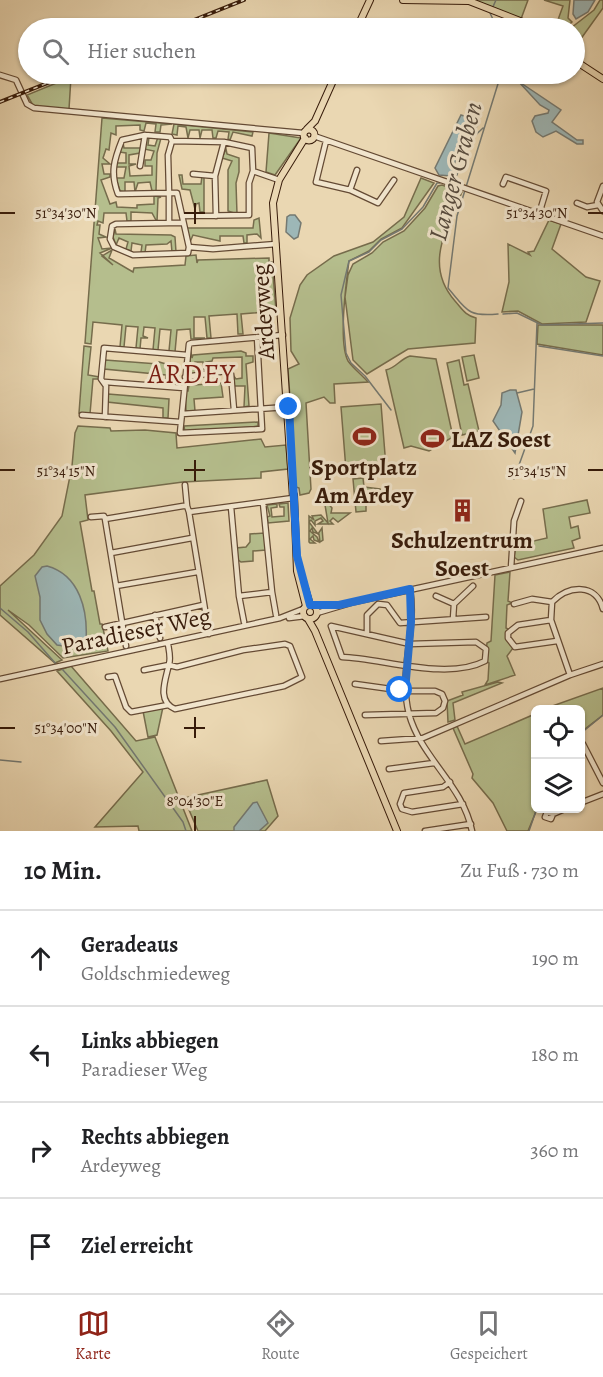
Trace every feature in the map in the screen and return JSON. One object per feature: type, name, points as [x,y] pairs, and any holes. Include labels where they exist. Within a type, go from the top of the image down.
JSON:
[{"type":"main road","points":[[362,18],[370,0]]},
{"type":"main road","points":[[403,0],[422,2],[461,0],[514,18]]},
{"type":"main road","points":[[585,67],[603,79]]},
{"type":"main road","name":"Ardeyweg","points":[[332,84],[309,135],[279,180],[273,203],[289,407],[297,571],[315,632],[397,831]]},
{"type":"street","points":[[0,75],[16,80],[27,104],[34,108],[309,135],[603,236]]},
{"type":"street","points":[[140,166],[145,135]]},
{"type":"street","points":[[182,216],[249,215],[249,183],[254,171],[252,148],[224,142],[172,141],[170,137],[145,135],[122,140],[113,162],[113,180],[118,194],[177,193],[183,223],[189,247],[188,253],[134,255],[114,247],[110,239],[112,226],[116,224],[183,223]]},
{"type":"street","points":[[170,223],[168,155],[172,141]]},
{"type":"street","points":[[326,141],[316,182],[350,190],[378,203],[394,180]]},
{"type":"street","points":[[216,216],[215,176],[224,142]]},
{"type":"street","points":[[350,190],[357,170]]},
{"type":"street","points":[[254,171],[279,180]]},
{"type":"street","points":[[503,184],[508,171]]},
{"type":"street","points":[[194,174],[215,176]]},
{"type":"street","points":[[506,177],[546,191]]},
{"type":"street","points":[[539,214],[549,182]]},
{"type":"street","points":[[603,186],[597,196],[597,205],[603,211]]},
{"type":"street","points":[[577,204],[587,207],[597,205]]},
{"type":"street","points":[[189,247],[213,249],[276,244]]},
{"type":"street","points":[[257,338],[262,429],[180,433],[188,346],[192,343],[283,335]]},
{"type":"street","points":[[184,388],[105,382],[101,379],[104,348],[187,355]]},
{"type":"street","points":[[185,377],[226,371],[231,374],[234,410]]},
{"type":"street","points":[[105,382],[105,417]]},
{"type":"street","points":[[182,414],[289,407]]},
{"type":"street","points":[[82,415],[180,422]]},
{"type":"street","points":[[185,485],[202,605],[209,634]]},
{"type":"street","points":[[91,518],[104,516],[105,519],[188,509],[231,507],[293,498]]},
{"type":"street","points":[[511,568],[514,521],[520,501]]},
{"type":"street","points":[[263,503],[272,592],[278,617]]},
{"type":"street","points":[[231,507],[239,596],[244,622]]},
{"type":"street","points":[[105,519],[126,646]]},
{"type":"street","points":[[111,553],[192,538]]},
{"type":"street","name":"Paradieser Weg","points":[[0,679],[603,548]]},
{"type":"street","points":[[116,586],[197,572]]},
{"type":"street","points":[[453,619],[454,604],[473,586]]},
{"type":"street","points":[[410,589],[410,644],[405,691],[410,716],[418,739],[450,782],[463,804],[472,831]]},
{"type":"street","points":[[570,675],[550,620],[552,602],[567,590],[583,589],[597,596],[603,609]]},
{"type":"street","points":[[239,596],[272,592]]},
{"type":"street","points":[[435,596],[454,604]]},
{"type":"street","points":[[514,604],[532,599],[552,602]]},
{"type":"street","points":[[367,634],[367,615],[378,604],[387,605],[400,623],[486,617]]},
{"type":"street","points":[[105,627],[202,605]]},
{"type":"street","points":[[155,615],[160,638]]},
{"type":"street","points":[[550,620],[518,625],[512,628],[508,638],[515,647],[557,640]]},
{"type":"street","points":[[331,626],[367,634],[410,644],[476,642],[486,649],[486,657],[475,664],[406,668],[342,657],[331,626]]},
{"type":"street","points":[[168,644],[169,665],[164,692],[168,705]]},
{"type":"street","points":[[108,677],[115,676],[120,692],[123,693],[126,707],[131,712],[168,705],[180,709],[191,707],[284,686],[302,677],[290,646],[285,644],[243,650],[177,667],[169,665],[144,670]]},
{"type":"street","points":[[381,741],[418,739],[570,675],[603,664]]},
{"type":"street","points":[[355,684],[405,691],[435,691],[442,694],[445,701],[443,708],[436,713],[410,716],[364,715]]},
{"type":"street","points":[[585,748],[603,783]]},
{"type":"street","points":[[389,769],[434,763]]},
{"type":"street","points":[[450,782],[443,787],[404,793],[400,804],[402,809],[412,812],[463,804]]},
{"type":"street","points":[[585,801],[603,795]]},
{"type":"street","points":[[425,831],[471,824]]},
{"type":"green space","points":[[472,0],[528,0],[521,18]]},
{"type":"green space","points":[[544,0],[570,0],[568,18],[559,18],[563,6]]},
{"type":"green space","points":[[600,0],[603,0],[603,8],[585,33],[584,18],[594,10]]},
{"type":"green space","points":[[54,84],[71,84],[69,109],[34,107],[27,95]]},
{"type":"green space","points":[[102,118],[172,124],[161,125],[160,132],[155,132],[156,124],[146,123],[144,131],[140,130],[140,125],[116,126],[116,135],[111,133],[109,150],[106,149],[103,158],[110,164],[102,164],[104,174],[110,174],[110,177],[101,180],[110,204],[116,202],[117,207],[137,208],[137,205],[154,204],[154,196],[161,197],[158,198],[157,222],[152,213],[131,212],[131,221],[127,221],[126,213],[104,213],[103,223],[98,221],[97,225],[100,225],[99,234],[106,237],[98,238],[102,249],[112,248],[100,253],[103,256],[112,250],[109,258],[133,272],[134,268],[185,265],[186,256],[196,255],[197,263],[198,260],[269,258],[269,262],[272,262],[276,311],[241,314],[243,334],[238,334],[237,314],[209,316],[211,338],[207,338],[205,317],[194,317],[194,338],[205,338],[191,339],[190,329],[177,330],[175,352],[169,351],[171,330],[160,329],[158,350],[153,350],[155,328],[144,327],[143,336],[148,338],[141,338],[140,349],[136,348],[138,327],[126,326],[124,347],[120,347],[122,325],[93,322],[91,344],[85,343]]},
{"type":"green space","points":[[174,124],[253,132],[252,136],[233,132],[230,140],[228,139],[229,132],[218,131],[216,138],[213,138],[212,130],[202,130],[200,138],[199,130],[190,130],[188,138],[186,127],[178,126],[177,135],[172,134]]},
{"type":"green space","points":[[269,133],[301,138],[275,175],[266,172]]},
{"type":"green space","points":[[149,137],[148,145],[155,146],[158,137],[161,138],[157,153],[156,191],[152,191],[150,182],[138,183],[135,192],[134,182],[125,182],[125,192],[120,191],[116,178],[124,178],[126,167],[116,167],[117,163],[126,163],[126,153],[119,152],[123,143],[124,148],[141,148],[140,153],[129,155],[129,164],[136,164],[129,166],[130,176],[152,175],[152,166],[145,166],[145,160],[151,160],[154,151],[144,149],[146,138]]},
{"type":"green space","points":[[226,149],[227,154],[239,158],[236,183],[237,214],[228,211],[228,170],[232,161],[222,158]]},
{"type":"green space","points":[[179,175],[182,175],[183,184],[201,184],[202,176],[204,176],[204,212],[200,212],[199,203],[196,204],[195,209],[190,190],[182,189]]},
{"type":"green space","points":[[421,178],[434,183],[402,228],[381,239],[369,251],[349,261],[344,312],[345,352],[348,361],[368,382],[334,384],[335,403],[330,403],[324,397],[306,403],[311,489],[309,493],[300,495],[299,488],[296,487],[288,369],[299,364],[291,351],[290,318],[300,285],[307,275],[334,256],[373,242],[404,217]]},
{"type":"green space","points":[[442,185],[462,192],[441,248],[439,261],[441,275],[455,301],[467,314],[476,318],[475,343],[408,349],[367,374],[353,360],[345,297],[348,275],[353,264],[372,253],[383,242],[404,231],[425,208],[438,186]]},
{"type":"green space","points":[[259,218],[261,238],[257,234],[247,235],[247,243],[244,243],[243,236],[220,236],[220,241],[193,235],[190,242],[187,228],[253,228],[254,220]]},
{"type":"green space","points":[[549,220],[561,224],[552,249],[586,277],[600,281],[586,322],[542,324],[518,311],[502,312],[509,282],[508,244],[530,255],[528,252],[534,251]]},
{"type":"green space","points":[[115,229],[116,234],[171,235],[175,237],[176,252],[172,252],[171,241],[167,244],[146,245],[145,253],[141,252],[142,245],[132,243],[131,251],[126,249],[128,242],[119,238],[116,245],[113,237]]},
{"type":"green space","points":[[538,325],[603,325],[603,355],[537,344]]},
{"type":"green space","points":[[84,346],[91,347],[88,375],[99,377],[99,379],[93,379],[90,414],[79,413]]},
{"type":"green space","points":[[190,347],[192,358],[193,355],[241,351],[246,353],[246,356],[253,356],[253,362],[246,364],[249,406],[244,407],[245,386],[234,386],[233,375],[236,379],[242,378],[242,357],[213,358],[212,361],[206,362],[207,370],[204,370],[203,362],[195,362],[195,370],[200,370],[200,374],[190,375]]},
{"type":"green space","points":[[474,355],[479,378],[467,381],[462,357]]},
{"type":"green space","points":[[410,356],[436,359],[453,437],[429,451],[411,446],[404,448],[386,370]]},
{"type":"green space","points":[[105,360],[158,364],[159,362],[173,366],[171,385],[166,384],[166,375],[104,369]]},
{"type":"green space","points":[[459,360],[464,385],[468,384],[479,431],[462,435],[447,363]]},
{"type":"green space","points":[[194,378],[194,385],[221,383],[223,397],[194,399],[195,411],[186,411],[185,391],[188,391],[189,385],[186,384],[188,379]]},
{"type":"green space","points":[[108,394],[169,399],[168,418],[163,418],[163,408],[107,402]]},
{"type":"green space","name":"Sportplatz Am Ardey","points":[[381,404],[386,467],[346,470],[341,407]]},
{"type":"green space","points":[[258,422],[258,426],[252,427],[185,432],[184,426]]},
{"type":"green space","points":[[78,426],[110,428],[111,431],[145,430],[176,433],[177,448],[261,439],[265,447],[286,445],[288,469],[261,472],[261,478],[183,482],[85,495],[88,520],[80,522],[92,591],[94,591],[108,651],[63,658],[29,625],[8,610],[62,660],[55,663],[0,615],[0,586],[34,555],[62,516]]},
{"type":"green space","points":[[363,478],[364,487],[380,489],[382,496],[378,495],[375,501],[370,496],[372,501],[366,504],[366,511],[356,512],[353,479]]},
{"type":"green space","points":[[324,499],[332,508],[331,513],[350,513],[338,522],[333,518],[330,521],[333,524],[318,524],[323,521],[321,518],[315,521],[315,525],[311,520],[309,522],[309,516],[314,520],[312,516],[321,515],[328,523]]},
{"type":"green space","points":[[587,500],[590,513],[569,517],[571,528],[578,526],[580,538],[572,541],[574,548],[518,560],[514,557],[516,545],[547,538],[543,509]]},
{"type":"green space","points":[[288,503],[289,521],[268,523],[267,517],[270,516],[267,505],[277,504],[277,507],[271,508],[272,517],[284,516],[284,507],[280,507],[279,504]]},
{"type":"green space","points":[[309,522],[318,534],[313,532],[312,528],[310,531],[319,542],[314,540],[313,536],[310,539],[315,543],[309,542]]},
{"type":"green space","points":[[322,528],[323,540],[320,542],[319,534]]},
{"type":"green space","points":[[265,533],[266,550],[253,551],[253,561],[241,562],[237,559],[236,548],[246,547],[250,542],[250,534]]},
{"type":"green space","points":[[510,572],[508,601],[512,603],[507,605],[506,628],[508,629],[507,640],[513,648],[507,656],[515,675],[485,685],[488,680],[489,663],[485,661],[487,643],[491,641],[495,575]]},
{"type":"green space","points":[[71,666],[136,741],[155,737],[192,831],[139,831],[138,826],[95,827],[143,772],[111,731],[57,671]]},
{"type":"green space","points":[[498,682],[502,683],[453,703],[455,720],[448,722],[447,701],[463,695],[462,692]]},
{"type":"green space","points":[[603,688],[603,715],[585,729],[585,705],[555,705]]},
{"type":"green space","points":[[163,707],[157,735],[148,737],[143,711]]},
{"type":"green space","points":[[531,716],[531,813],[535,813],[528,831],[507,831],[493,803],[472,778],[473,774],[453,728],[457,726],[465,744]]},
{"type":"green space","points":[[267,780],[278,816],[265,831],[198,831],[184,798]]},
{"type":"water","points":[[574,0],[595,0],[588,12],[578,18],[573,14]]},
{"type":"water","points":[[521,84],[561,110],[552,122],[577,140],[583,140],[583,144],[577,144],[556,131],[543,137],[536,132],[532,121],[535,116],[548,113],[549,110],[540,105]]},
{"type":"water","points":[[461,115],[477,120],[479,124],[460,146],[451,176],[439,175],[435,168]]},
{"type":"water","points":[[295,215],[301,223],[298,237],[294,239],[286,232],[287,217]]},
{"type":"water","points":[[516,390],[522,412],[515,453],[493,421],[501,405],[502,393]]},
{"type":"water","points":[[47,566],[67,577],[80,596],[85,618],[86,641],[79,648],[57,645],[47,634],[40,620],[40,597],[35,576],[42,567]]},
{"type":"water","points":[[257,802],[268,823],[259,831],[234,831],[234,827],[253,803]]},
{"type":"waterway","points":[[492,9],[496,0]]},
{"type":"waterway","points":[[490,13],[492,18]]},
{"type":"waterway","name":"Langer Graben","points":[[498,84],[457,216],[448,288],[468,310],[480,314],[498,314]]},
{"type":"waterway","points":[[450,181],[457,175],[465,145],[483,128]]},
{"type":"waterway","points":[[391,410],[365,376],[351,363],[346,353],[341,295],[349,261],[369,252],[381,240],[402,229],[423,207],[437,183],[440,183]]},
{"type":"waterway","name":"Langer Graben","points":[[503,314],[517,313],[542,325],[603,323]]},
{"type":"waterway","points":[[514,479],[533,426],[537,323]]},
{"type":"waterway","points":[[539,346],[603,356]]},
{"type":"waterway","points":[[517,393],[534,389]]},
{"type":"waterway","points":[[0,608],[28,632],[56,664]]},
{"type":"waterway","points":[[62,669],[115,727],[183,822],[186,831]]},
{"type":"waterway","name":"Langer Graben","points":[[585,730],[603,715]]},
{"type":"waterway","points":[[0,760],[21,762]]},
{"type":"waterway","name":"Langer Graben","points":[[529,831],[535,813]]},
{"type":"railway","points":[[199,18],[244,0]]},
{"type":"railway","points":[[0,102],[45,84]]},
{"type":"place","name":"Sportplatz Am Ardey","points":[[364,437]]},
{"type":"place","name":"LAZ Soest","points":[[433,439]]},
{"type":"place","name":"Schulzentrum Soest","points":[[462,510]]},
{"type":"district","name":"ARDEY","points":[[192,374]]},
{"type":"route","points":[[289,407],[297,556],[310,605],[320,607],[339,605],[410,589],[410,644],[405,672],[405,691],[400,690]]}]
